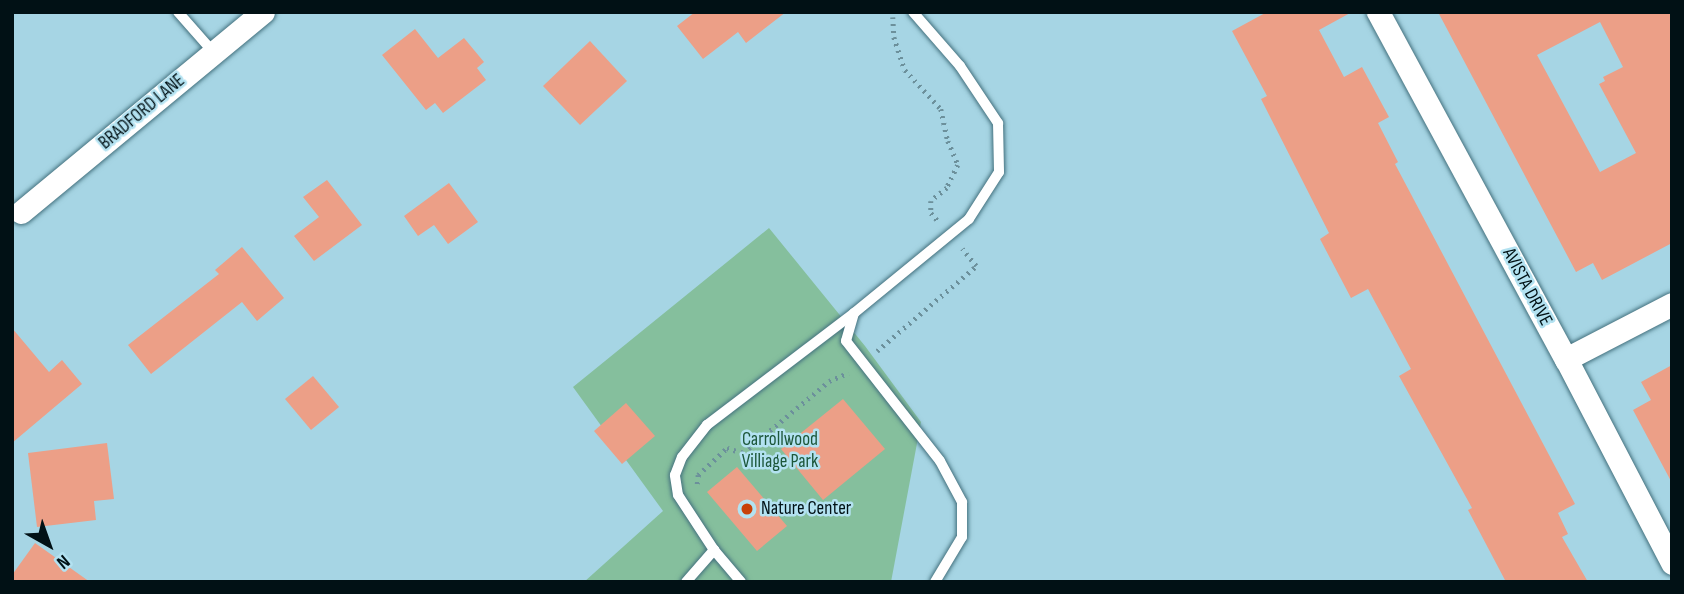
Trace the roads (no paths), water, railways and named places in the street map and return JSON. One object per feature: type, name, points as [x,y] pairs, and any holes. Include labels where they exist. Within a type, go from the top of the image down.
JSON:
[{"type":"street","name":"BRADFORD LANE","points":[[22,212],[263,12]]},
{"type":"street","name":"AVISTA DRIVE","points":[[1378,12],[1566,359],[1672,563]]},
{"type":"street","points":[[1566,359],[1672,304]]},
{"type":"lane","points":[[178,12],[214,53]]},
{"type":"lane","points":[[741,582],[714,550],[678,495],[675,475],[682,457],[706,425],[854,313],[969,219],[999,172],[998,123],[960,66],[913,12]]},
{"type":"lane","points":[[854,313],[846,341],[940,461],[962,502],[962,537],[935,582]]},
{"type":"lane","points":[[686,582],[714,550]]},
{"type":"place","name":"Nature Center","points":[[747,509]]},
{"type":"park label","name":"Carrollwood Villiage Park","points":[[780,451]]}]
